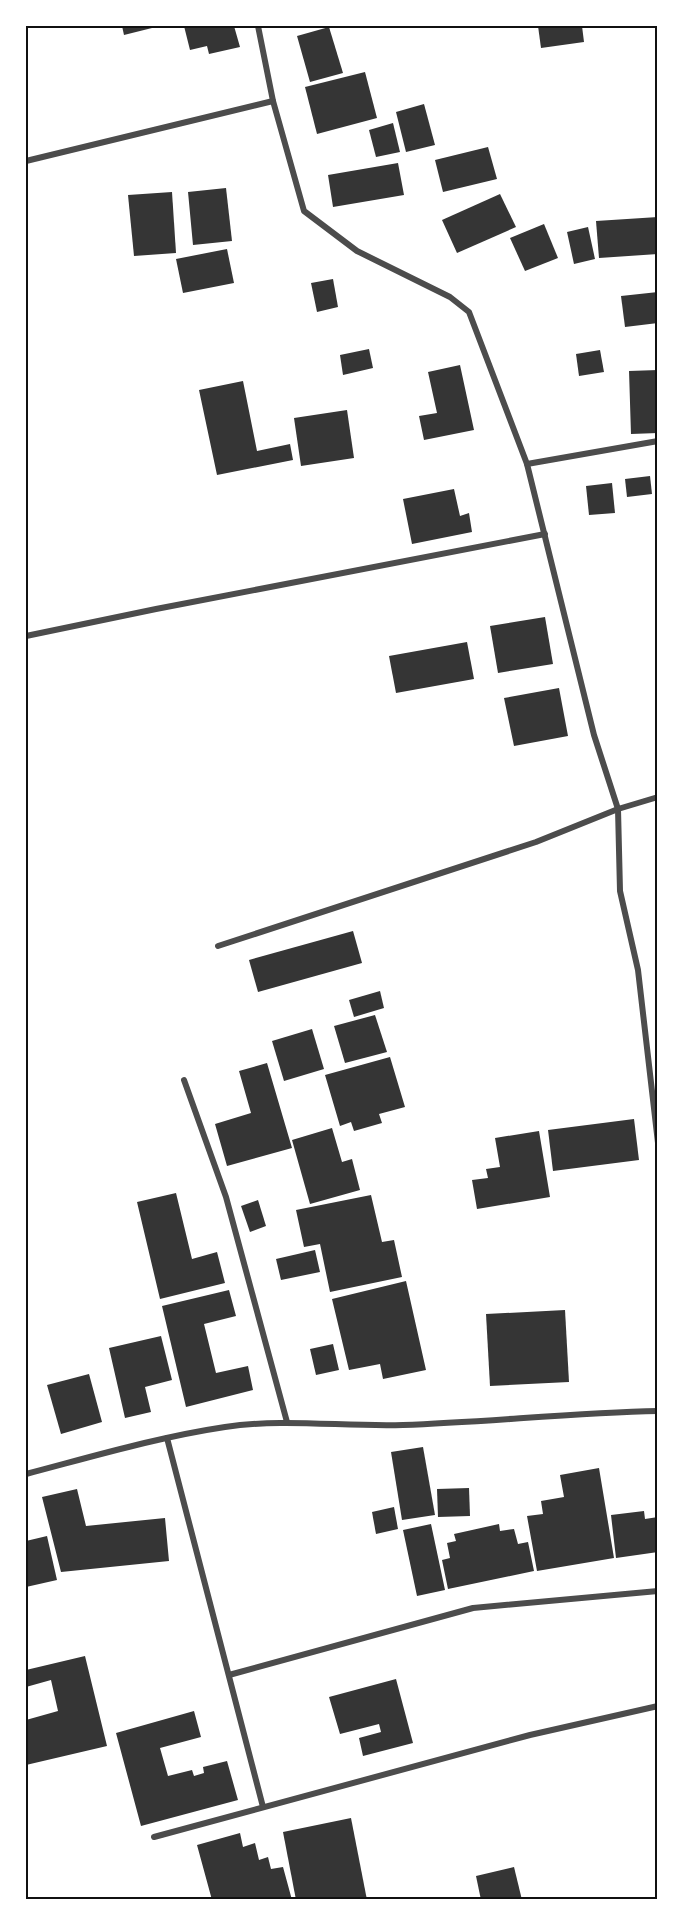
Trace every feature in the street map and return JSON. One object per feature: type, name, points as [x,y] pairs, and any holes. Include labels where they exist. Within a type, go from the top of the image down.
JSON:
[{"type":"street","points":[[258,26],[273,100],[304,211],[357,251],[450,297],[469,312],[528,464],[594,735],[618,809],[620,891],[638,970],[657,1143]]},
{"type":"street","points":[[26,160],[273,100]]},
{"type":"street","points":[[528,464],[657,441]]},
{"type":"street","points":[[26,636],[545,534]]},
{"type":"street","points":[[218,946],[536,842],[618,809],[657,797]]},
{"type":"street","points":[[184,1080],[226,1197],[287,1422]]},
{"type":"street","points":[[26,1474],[167,1438],[226,1427],[287,1422],[400,1425],[604,1412],[657,1411]]},
{"type":"street","points":[[167,1438],[263,1807]]},
{"type":"street","points":[[229,1675],[473,1608],[657,1591]]},
{"type":"street","points":[[154,1838],[530,1735],[657,1706]]},
{"type":"building","points":[[122,26],[160,26],[124,35]]},
{"type":"building","points":[[184,26],[234,26],[240,47],[209,54],[207,46],[190,50]]},
{"type":"building","points":[[538,26],[582,26],[584,42],[541,48]]},
{"type":"building","points":[[329,27],[343,73],[310,82],[297,36]]},
{"type":"building","points":[[365,72],[377,118],[317,134],[305,87]]},
{"type":"building","points":[[424,104],[435,145],[406,152],[396,112]]},
{"type":"building","points":[[393,123],[400,152],[376,157],[369,130]]},
{"type":"building","points":[[488,147],[497,179],[443,192],[435,160]]},
{"type":"building","points":[[398,163],[404,195],[333,207],[328,175]]},
{"type":"building","points":[[226,188],[232,241],[193,245],[188,192]]},
{"type":"building","points":[[172,192],[176,253],[134,256],[128,195]]},
{"type":"building","points":[[500,194],[516,227],[457,253],[442,220]]},
{"type":"building","points":[[658,217],[658,254],[599,258],[596,221]]},
{"type":"building","points":[[544,224],[558,258],[525,271],[510,238]]},
{"type":"building","points":[[588,227],[595,259],[574,264],[567,232]]},
{"type":"building","points":[[227,249],[234,283],[183,293],[176,259]]},
{"type":"building","points":[[333,279],[338,307],[317,312],[311,283]]},
{"type":"building","points":[[658,292],[658,323],[625,327],[621,296]]},
{"type":"building","points":[[369,349],[373,368],[343,375],[340,355]]},
{"type":"building","points":[[600,350],[604,372],[579,376],[576,354]]},
{"type":"building","points":[[460,365],[474,430],[424,440],[419,416],[437,413],[428,372]]},
{"type":"building","points":[[658,370],[658,433],[631,434],[629,371]]},
{"type":"building","points":[[243,381],[257,451],[290,444],[293,460],[217,475],[199,390]]},
{"type":"building","points":[[347,410],[354,458],[301,466],[294,418]]},
{"type":"building","points":[[650,476],[652,494],[627,497],[625,479]]},
{"type":"building","points":[[612,483],[615,513],[589,515],[586,486]]},
{"type":"building","points":[[454,489],[460,516],[469,513],[472,532],[412,544],[403,499]]},
{"type":"building","points":[[655,514],[658,514],[658,544],[655,544]]},
{"type":"building","points":[[545,617],[553,664],[498,673],[490,626]]},
{"type":"building","points":[[467,642],[474,679],[396,693],[389,656]]},
{"type":"building","points":[[559,688],[568,736],[514,746],[504,698]]},
{"type":"building","points":[[353,931],[362,963],[258,992],[249,960]]},
{"type":"building","points":[[380,991],[384,1008],[354,1017],[349,1000]]},
{"type":"building","points":[[375,1015],[387,1052],[345,1063],[334,1026]]},
{"type":"building","points":[[312,1029],[324,1069],[284,1081],[272,1041]]},
{"type":"building","points":[[390,1057],[405,1107],[379,1114],[382,1123],[354,1131],[351,1122],[340,1126],[325,1075]]},
{"type":"building","points":[[267,1063],[292,1148],[227,1166],[215,1124],[251,1113],[239,1071]]},
{"type":"building","points":[[634,1119],[639,1160],[553,1171],[548,1130]]},
{"type":"building","points":[[332,1128],[342,1162],[352,1159],[360,1190],[310,1204],[292,1140]]},
{"type":"building","points":[[539,1131],[550,1197],[477,1209],[472,1180],[488,1178],[486,1169],[500,1167],[495,1138]]},
{"type":"building","points":[[176,1193],[192,1259],[217,1252],[225,1283],[160,1299],[137,1202]]},
{"type":"building","points":[[371,1195],[382,1242],[394,1240],[402,1277],[330,1292],[320,1244],[304,1247],[296,1210]]},
{"type":"building","points":[[258,1200],[266,1226],[250,1232],[241,1206]]},
{"type":"building","points":[[315,1250],[320,1272],[281,1280],[276,1259]]},
{"type":"building","points":[[406,1281],[426,1370],[383,1379],[380,1364],[349,1370],[332,1299]]},
{"type":"building","points":[[229,1290],[236,1316],[204,1324],[216,1373],[248,1366],[253,1390],[186,1407],[162,1306]]},
{"type":"building","points":[[565,1310],[569,1382],[490,1386],[486,1314]]},
{"type":"building","points":[[161,1336],[172,1380],[145,1387],[151,1412],[125,1418],[109,1348]]},
{"type":"building","points":[[333,1344],[339,1370],[316,1375],[310,1349]]},
{"type":"building","points":[[89,1374],[102,1422],[61,1434],[47,1385]]},
{"type":"building","points":[[423,1447],[435,1515],[402,1520],[391,1452]]},
{"type":"building","points":[[599,1468],[614,1558],[537,1571],[527,1516],[543,1514],[541,1501],[564,1497],[560,1475]]},
{"type":"building","points":[[469,1488],[470,1516],[438,1517],[437,1489]]},
{"type":"building","points":[[77,1489],[86,1526],[165,1518],[169,1561],[61,1572],[42,1497]]},
{"type":"building","points":[[394,1507],[398,1529],[376,1534],[372,1512]]},
{"type":"building","points":[[644,1511],[645,1519],[658,1517],[658,1552],[616,1558],[611,1515]]},
{"type":"building","points":[[431,1524],[445,1590],[417,1596],[403,1530]]},
{"type":"building","points":[[499,1524],[500,1531],[514,1529],[518,1544],[528,1542],[534,1571],[448,1589],[442,1560],[450,1558],[447,1543],[456,1541],[454,1534]]},
{"type":"building","points":[[47,1536],[57,1580],[26,1587],[26,1541]]},
{"type":"building","points":[[85,1656],[107,1746],[26,1765],[26,1720],[58,1711],[51,1680],[26,1687],[26,1670]]},
{"type":"building","points":[[396,1679],[413,1743],[363,1756],[359,1738],[381,1732],[379,1724],[340,1734],[329,1697]]},
{"type":"building","points":[[194,1711],[201,1737],[160,1748],[168,1776],[192,1770],[194,1776],[204,1773],[203,1767],[227,1761],[238,1800],[141,1826],[116,1733]]},
{"type":"building","points":[[351,1818],[367,1900],[296,1900],[283,1832]]},
{"type":"building","points":[[240,1833],[243,1847],[255,1843],[259,1860],[268,1857],[271,1869],[283,1867],[292,1900],[212,1900],[197,1845]]},
{"type":"building","points":[[514,1867],[522,1900],[481,1900],[476,1876]]}]
